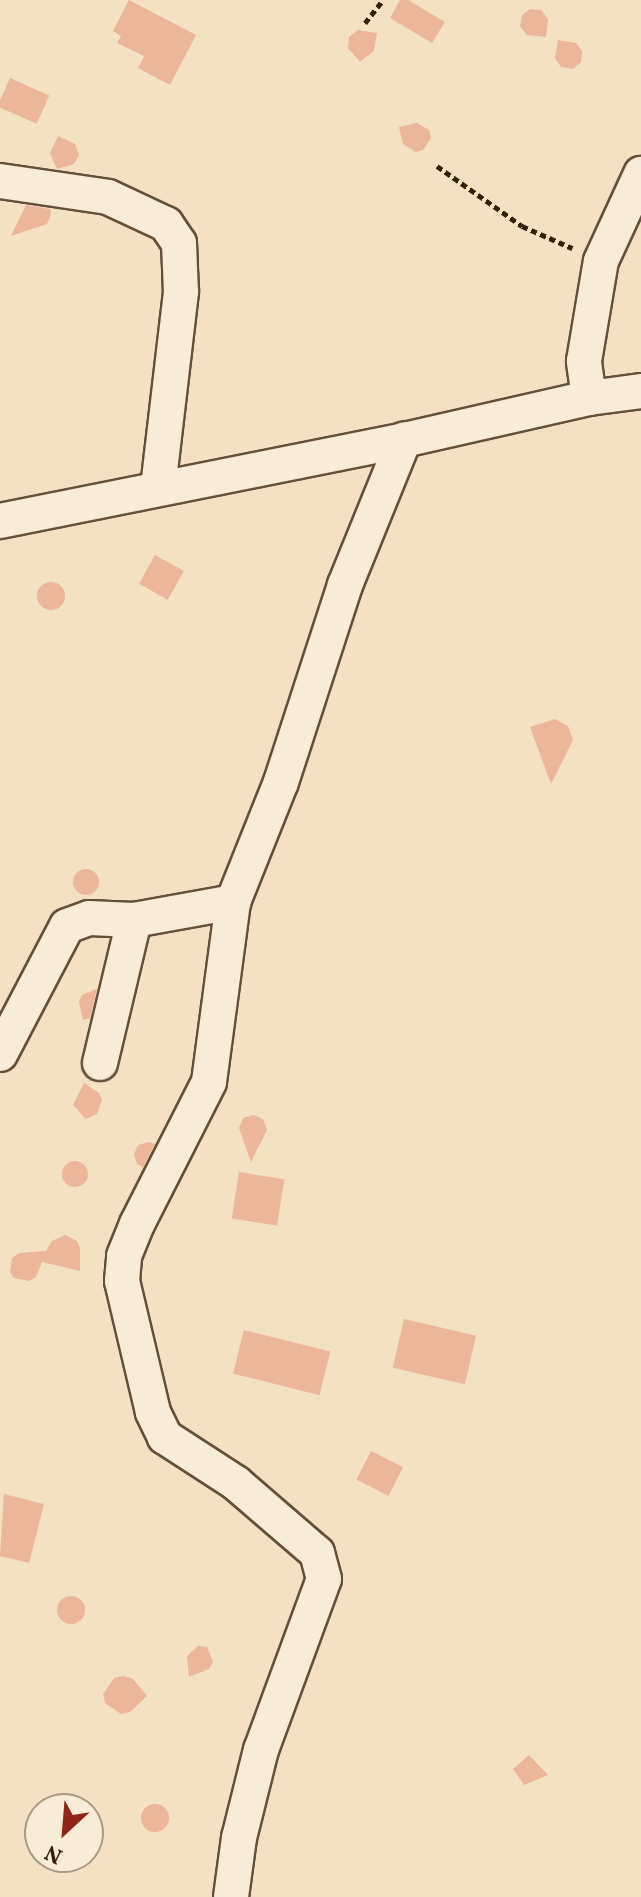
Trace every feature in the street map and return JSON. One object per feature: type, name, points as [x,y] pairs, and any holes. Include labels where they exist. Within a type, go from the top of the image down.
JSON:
[{"type":"street","points":[[589,398],[584,361],[601,261],[641,174]]},
{"type":"street","points":[[0,181],[108,197],[166,224],[179,243],[181,292],[158,487]]},
{"type":"street","points":[[0,521],[404,440],[589,398],[641,391]]},
{"type":"street","points":[[231,1897],[239,1838],[261,1750],[324,1579],[317,1553],[236,1483],[165,1437],[153,1412],[122,1281],[124,1256],[209,1082],[233,902],[281,782],[345,585],[404,440]]},
{"type":"street","points":[[0,1054],[67,926],[89,918],[134,920],[233,902]]},
{"type":"street","points":[[100,1063],[134,920]]},
{"type":"path","points":[[365,23],[383,0]]},
{"type":"path","points":[[437,166],[522,226],[601,261]]},
{"type":"building","points":[[129,0],[196,35],[170,85],[138,68],[144,56],[117,43],[121,36],[113,31]]},
{"type":"building","points":[[400,0],[408,0],[445,22],[432,43],[390,18]]},
{"type":"building","points":[[530,9],[541,10],[548,19],[546,37],[527,35],[520,26],[522,15]]},
{"type":"building","points":[[358,30],[377,33],[374,51],[360,62],[348,48],[349,37]]},
{"type":"building","points":[[558,40],[576,43],[582,51],[581,62],[573,69],[561,67],[555,58]]},
{"type":"building","points":[[10,78],[49,95],[37,124],[0,107]]},
{"type":"building","points":[[417,123],[429,130],[431,138],[423,150],[416,152],[403,144],[399,127]]},
{"type":"building","points":[[58,136],[75,144],[79,155],[74,164],[57,169],[50,153]]},
{"type":"building","points":[[26,205],[50,209],[47,224],[11,236]]},
{"type":"building","points":[[155,555],[184,571],[168,600],[139,584]]},
{"type":"building","points":[[51,582],[61,586],[65,596],[61,606],[51,610],[41,606],[37,596],[41,586]]},
{"type":"building","points":[[555,719],[568,726],[573,740],[551,784],[530,727]]},
{"type":"building","points":[[86,869],[95,873],[99,882],[95,891],[86,895],[77,891],[73,882],[77,873]]},
{"type":"building","points":[[97,989],[90,1018],[83,1020],[79,1002],[82,995]]},
{"type":"building","points":[[84,1083],[99,1093],[102,1100],[97,1114],[86,1119],[73,1105]]},
{"type":"building","points":[[254,1115],[263,1119],[267,1130],[251,1162],[239,1128],[243,1118]]},
{"type":"building","points":[[155,1144],[143,1167],[137,1164],[134,1154],[138,1145]]},
{"type":"building","points":[[75,1161],[84,1165],[88,1174],[84,1183],[75,1187],[66,1183],[62,1174],[66,1165]]},
{"type":"building","points":[[239,1172],[284,1179],[277,1226],[232,1218]]},
{"type":"building","points":[[65,1235],[77,1241],[80,1248],[80,1271],[42,1262],[36,1277],[29,1281],[14,1278],[10,1272],[12,1258],[19,1253],[46,1251],[52,1241]]},
{"type":"building","points":[[404,1319],[476,1336],[465,1384],[393,1368]]},
{"type":"building","points":[[244,1330],[330,1352],[319,1395],[233,1374]]},
{"type":"building","points":[[371,1451],[403,1467],[389,1496],[356,1480]]},
{"type":"building","points":[[4,1494],[44,1504],[29,1563],[0,1556]]},
{"type":"building","points":[[71,1596],[81,1600],[85,1610],[81,1620],[71,1624],[61,1620],[57,1610],[61,1600]]},
{"type":"building","points":[[198,1646],[207,1647],[213,1662],[209,1669],[189,1677],[187,1656]]},
{"type":"building","points":[[123,1676],[133,1679],[147,1696],[130,1712],[121,1714],[105,1703],[103,1694],[114,1678]]},
{"type":"building","points":[[529,1755],[548,1775],[524,1785],[513,1769]]},
{"type":"building","points":[[155,1804],[165,1808],[169,1818],[165,1828],[155,1832],[145,1828],[141,1818],[145,1808]]}]
